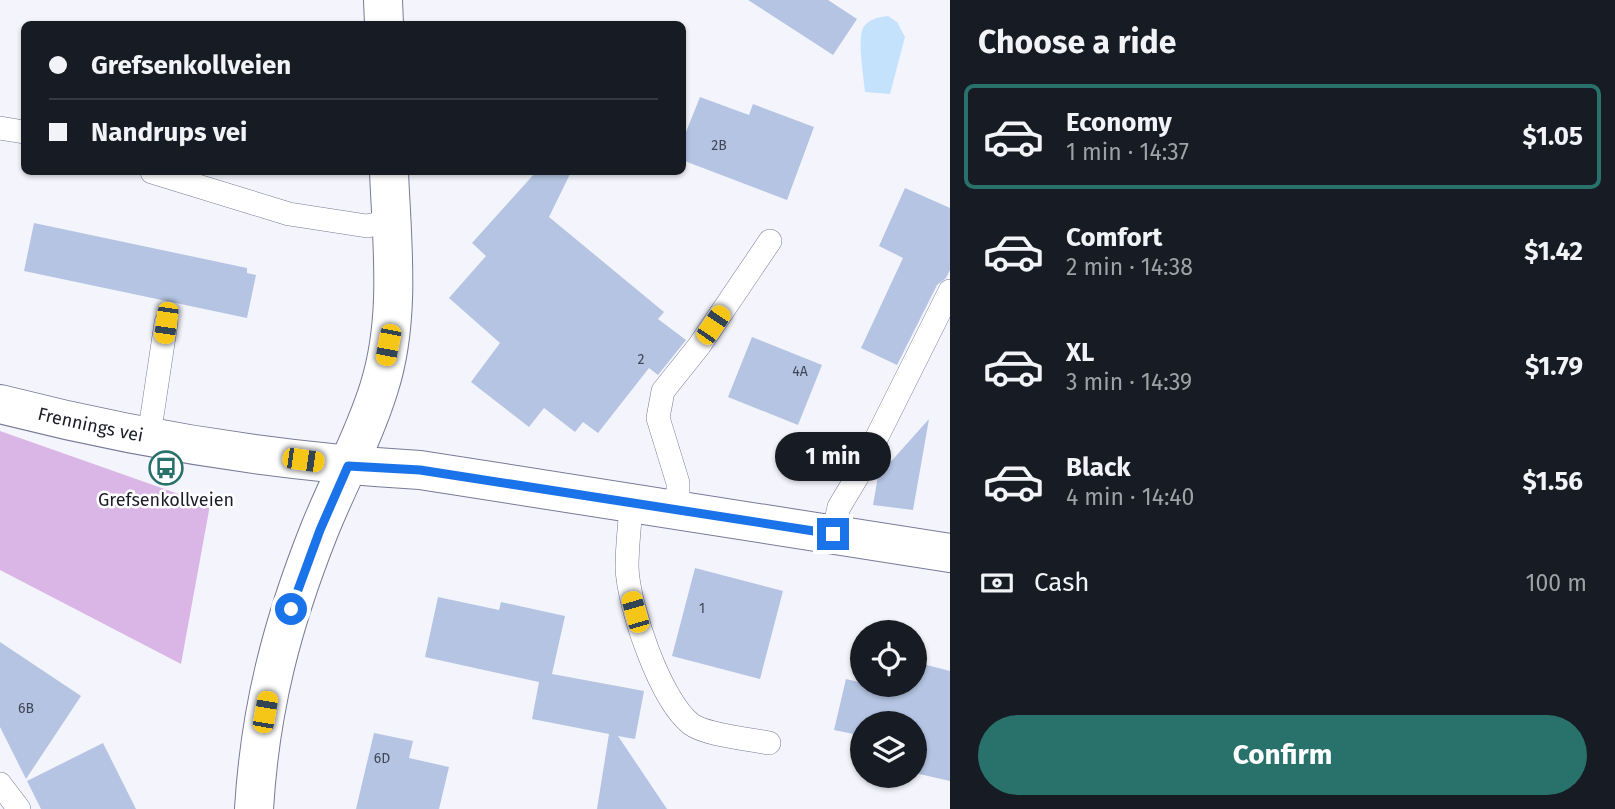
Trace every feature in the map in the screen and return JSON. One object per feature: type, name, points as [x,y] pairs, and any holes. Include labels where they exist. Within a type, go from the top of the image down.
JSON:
[{"type":"street","points":[[383,0],[384,21]]},
{"type":"street","points":[[254,809],[261,736],[277,652],[320,530],[380,388],[393,302],[389,175]]},
{"type":"street","name":"Frennings vei","points":[[0,404],[44,416],[237,452],[348,466],[420,470],[950,552]]},
{"type":"lane","points":[[0,128],[21,132]]},
{"type":"lane","points":[[162,175],[289,214],[367,226],[391,221]]},
{"type":"lane","points":[[678,509],[678,483],[658,418],[663,391],[699,346],[771,241]]},
{"type":"lane","points":[[833,534],[839,507],[857,477],[950,291]]},
{"type":"lane","points":[[149,436],[166,323]]},
{"type":"lane","points":[[631,503],[627,568],[630,594],[640,629],[663,684],[678,709],[692,725],[716,733],[768,743]]},
{"type":"lane","points":[[0,784],[19,809]]},
{"type":"shaded area","points":[[0,431],[210,505],[181,664],[0,570]]},
{"type":"water","points":[[888,16],[897,22],[905,37],[890,94],[865,92],[861,34],[865,25],[871,21]]},
{"type":"building","points":[[748,0],[828,0],[857,19],[833,55]]},
{"type":"building","points":[[700,97],[749,115],[753,104],[814,127],[787,200],[686,162],[686,132]]},
{"type":"building","points":[[533,175],[570,175],[549,217],[664,312],[658,319],[686,340],[658,375],[649,368],[598,433],[583,422],[575,432],[544,408],[529,427],[471,382],[500,343],[449,298],[486,256],[472,243]]},
{"type":"building","points":[[905,188],[950,208],[950,270],[946,278],[937,285],[897,365],[861,348],[903,258],[879,246]]},
{"type":"building","points":[[34,223],[247,268],[247,273],[256,275],[247,318],[24,271]]},
{"type":"building","points":[[752,337],[822,365],[798,425],[728,397]]},
{"type":"building","points":[[929,419],[913,510],[873,505],[878,476]]},
{"type":"building","points":[[695,568],[783,591],[760,679],[672,656]]},
{"type":"building","points":[[438,597],[499,610],[501,602],[565,616],[552,674],[644,691],[635,739],[618,736],[667,809],[597,809],[609,734],[532,719],[539,682],[425,657]]},
{"type":"building","points":[[0,642],[81,696],[26,779],[0,727]]},
{"type":"building","points":[[927,665],[950,671],[950,781],[927,776],[927,711],[850,711],[850,733],[834,730],[846,679],[850,680],[850,697],[927,697]]},
{"type":"building","points":[[374,733],[413,741],[409,758],[449,767],[439,809],[356,809]]},
{"type":"building","points":[[103,743],[136,809],[41,809],[27,781]]},
{"type":"place","name":"Grefsenkollveien","points":[[166,468]]},
{"type":"route","points":[[291,609],[320,530],[348,466],[420,470],[833,534]]}]
